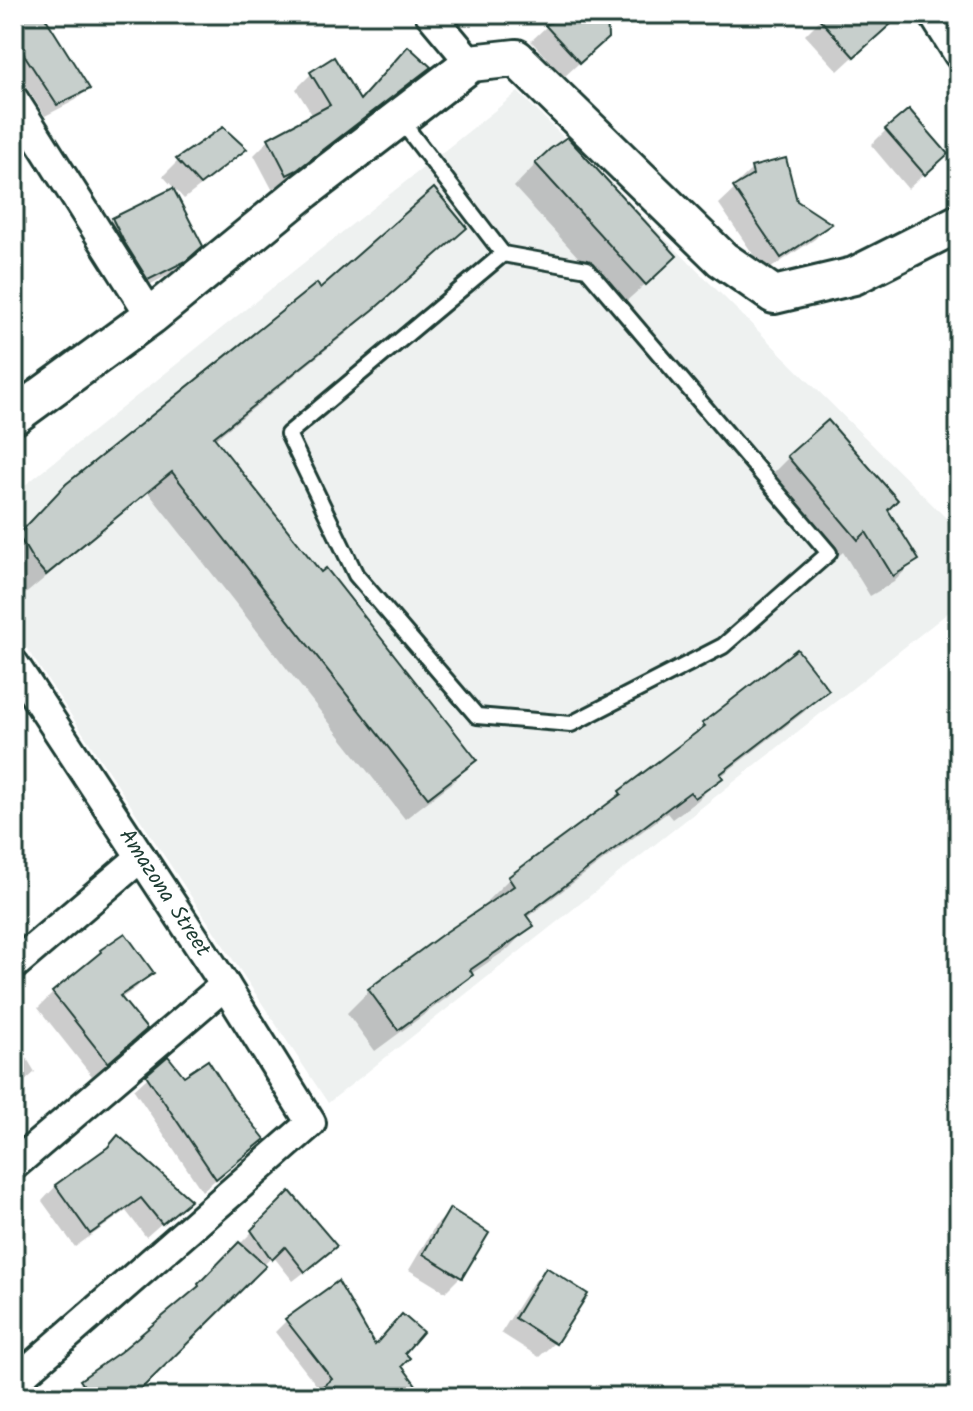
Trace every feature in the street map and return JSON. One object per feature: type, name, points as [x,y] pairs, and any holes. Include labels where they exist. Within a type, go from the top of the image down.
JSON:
[{"type":"street","points":[[430,14],[471,63]]},
{"type":"street","points":[[933,14],[959,55]]},
{"type":"street","points":[[14,416],[151,316],[304,191],[471,63],[516,58],[722,259],[774,295],[854,276],[959,223]]},
{"type":"street","points":[[14,100],[151,316]]},
{"type":"street","name":"Amazona Street","points":[[14,666],[225,985],[311,1123],[14,1382]]},
{"type":"street","points":[[14,965],[141,857]]},
{"type":"street","points":[[14,1165],[225,985]]},
{"type":"lane","points":[[399,118],[503,254],[587,269],[829,553],[723,646],[571,724],[477,716],[356,575],[288,434],[503,254]]},
{"type":"shaded area","points":[[518,92],[959,531],[959,604],[328,1103],[14,629],[14,494]]},
{"type":"building","points":[[24,14],[43,14],[90,89],[57,105],[14,39],[14,21]]},
{"type":"building","points":[[569,14],[607,14],[608,38],[580,63],[545,25]]},
{"type":"building","points":[[815,14],[902,14],[854,57]]},
{"type":"building","points":[[408,46],[431,67],[287,175],[268,138],[330,105],[310,72],[334,57],[360,100]]},
{"type":"building","points":[[909,109],[948,154],[925,175],[885,129]]},
{"type":"building","points":[[223,127],[247,149],[200,185],[176,159]]},
{"type":"building","points":[[567,137],[677,256],[646,285],[535,163]]},
{"type":"building","points":[[786,158],[797,201],[832,224],[781,258],[733,187],[753,175],[751,167]]},
{"type":"building","points":[[173,188],[203,246],[186,261],[148,280],[112,218]]},
{"type":"building","points":[[434,188],[467,228],[373,310],[214,437],[321,572],[326,568],[477,760],[428,798],[172,472],[46,575],[18,535],[66,484],[317,283],[320,288]]},
{"type":"building","points":[[828,420],[898,500],[888,510],[919,560],[893,576],[866,532],[858,540],[787,456]]},
{"type":"building","points":[[797,649],[829,690],[720,774],[723,778],[695,798],[690,792],[526,915],[534,926],[470,970],[473,975],[398,1030],[368,989],[514,886],[508,877],[621,794],[619,791],[705,726],[702,723]]},
{"type":"building","points":[[125,933],[154,973],[120,996],[147,1029],[108,1063],[52,992],[100,950]]},
{"type":"building","points":[[168,1056],[184,1076],[208,1060],[233,1099],[265,1139],[216,1179],[146,1075]]},
{"type":"building","points":[[118,1135],[191,1200],[162,1224],[141,1198],[90,1234],[55,1185],[108,1147]]},
{"type":"building","points":[[290,1191],[337,1246],[305,1272],[285,1247],[272,1260],[251,1230]]},
{"type":"building","points":[[450,1208],[489,1233],[462,1278],[423,1254]]},
{"type":"building","points":[[239,1242],[266,1266],[133,1397],[92,1397],[80,1380],[120,1352],[199,1286]]},
{"type":"building","points":[[546,1267],[588,1294],[556,1344],[515,1318]]},
{"type":"building","points":[[338,1281],[375,1345],[402,1314],[423,1332],[405,1353],[410,1358],[402,1366],[425,1397],[309,1397],[332,1379],[285,1319]]}]
